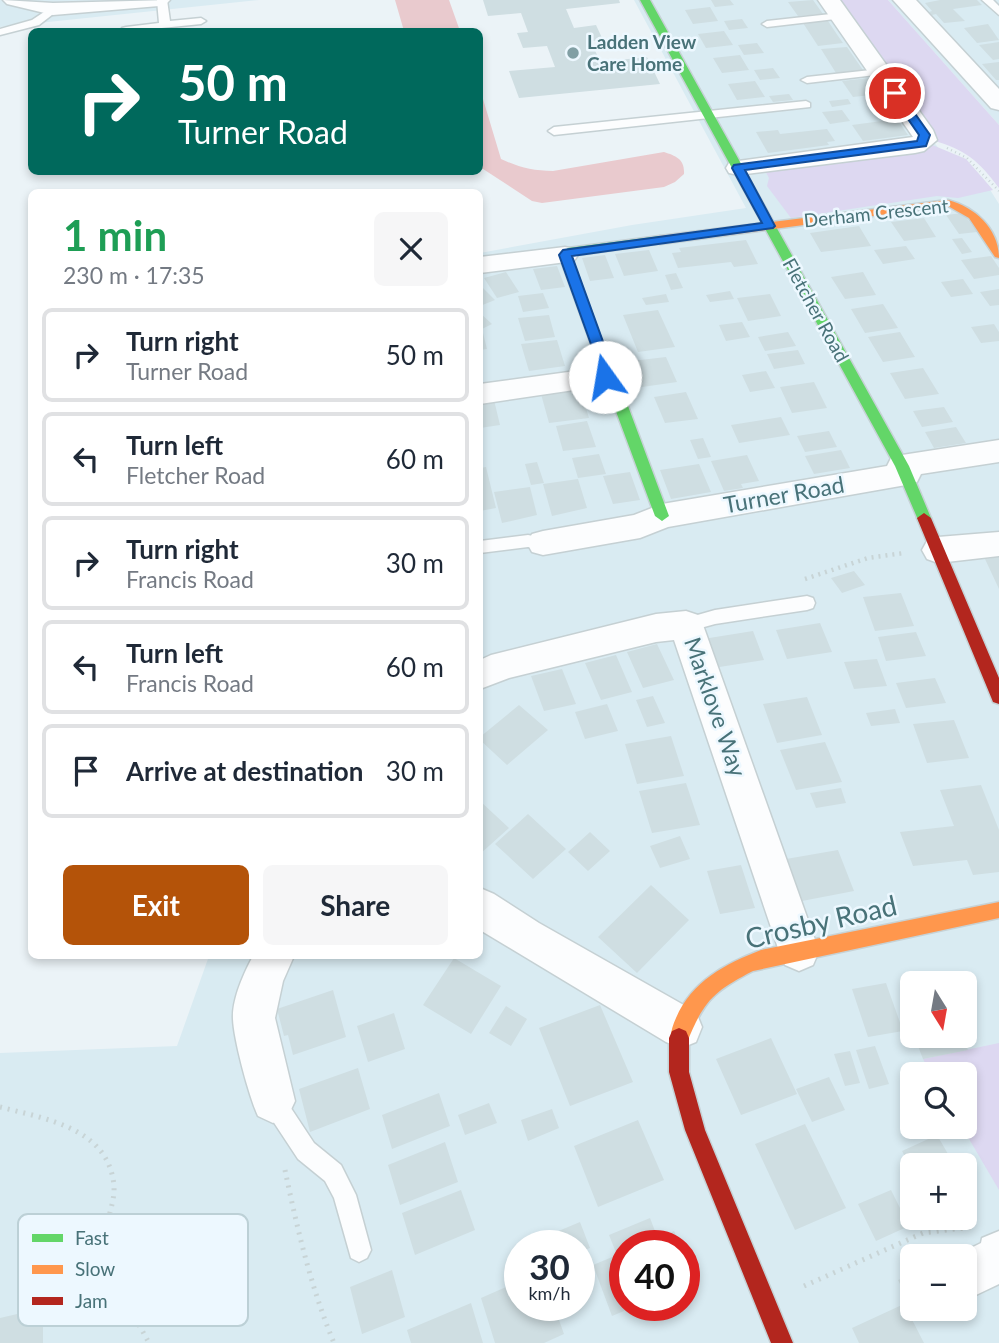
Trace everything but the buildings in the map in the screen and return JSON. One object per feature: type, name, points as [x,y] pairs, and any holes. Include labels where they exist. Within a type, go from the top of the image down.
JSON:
[{"type":"street","points":[[14,0],[53,9],[158,0]]},
{"type":"street","name":"Fletcher Road","points":[[645,0],[904,470],[999,696]]},
{"type":"street","points":[[905,0],[995,93]]},
{"type":"street","points":[[738,168],[915,146],[924,142],[925,135],[834,8]]},
{"type":"street","name":"Derham Crescent","points":[[769,226],[958,204],[972,211],[979,219],[999,254]]},
{"type":"street","points":[[483,265],[769,226]]},
{"type":"street","points":[[565,255],[603,361],[605,377],[618,398],[662,516]]},
{"type":"street","points":[[483,394],[605,377]]},
{"type":"street","points":[[904,470],[999,452]]},
{"type":"street","name":"Turner Road","points":[[542,543],[640,526],[662,516],[904,470]]},
{"type":"street","points":[[938,550],[999,544]]},
{"type":"street","name":"Marklove Way","points":[[483,674],[516,662],[656,628],[686,625],[799,951]]},
{"type":"street","points":[[483,908],[525,937],[681,1027]]},
{"type":"street","name":"Crosby Road","points":[[782,1343],[767,1301],[693,1127],[678,1065],[681,1027],[702,992],[726,972],[761,959],[999,910]]},
{"type":"street","points":[[272,959],[263,978],[254,1018],[273,1101]]},
{"type":"lane","points":[[158,0],[165,25]]},
{"type":"lane","points":[[645,0],[651,0]]},
{"type":"lane","points":[[987,0],[999,12]]},
{"type":"lane","points":[[767,24],[834,8]]},
{"type":"lane","points":[[0,32],[34,25],[46,18],[53,9]]},
{"type":"lane","points":[[142,28],[201,21]]},
{"type":"lane","points":[[807,80],[880,72]]},
{"type":"lane","points":[[554,131],[806,105]]},
{"type":"lane","name":"Turner Road","points":[[483,547],[528,541],[542,543]]},
{"type":"lane","points":[[686,625],[715,617],[807,603]]},
{"type":"lane","points":[[273,1101],[306,1151],[333,1173],[345,1195],[359,1250]]},
{"type":"path","points":[[924,142],[956,150],[999,191]]},
{"type":"path","points":[[0,1107],[70,1126],[96,1142],[109,1162],[114,1187],[108,1214]]},
{"type":"path","points":[[282,1164],[287,1173],[296,1223],[325,1322],[334,1343]]},
{"type":"path","points":[[767,1301],[923,1233],[987,1250]]},
{"type":"path","points":[[140,1326],[149,1343]]},
{"type":"shaded area","points":[[0,0],[259,0],[0,27]]},
{"type":"shaded area","points":[[395,0],[449,0],[459,28],[403,28]]},
{"type":"shaded area","points":[[634,0],[836,0],[932,140],[953,166],[982,177],[999,204],[999,1343],[0,1343],[0,1053],[177,1046],[208,959],[483,959],[483,252],[632,225],[746,208]]},
{"type":"shaded area","points":[[836,0],[888,0],[999,125],[999,188],[970,157],[932,140]]},
{"type":"shaded area","points":[[888,0],[999,0],[999,125]]},
{"type":"shaded area","points":[[483,99],[501,159],[507,162],[553,171],[664,152],[676,157],[684,169],[684,174],[664,187],[542,203],[532,201],[483,169]]},
{"type":"shaded area","points":[[930,144],[966,159],[993,190],[958,198],[937,196],[791,218],[767,186],[769,178],[763,167],[782,169],[893,156]]},
{"type":"shaded area","points":[[999,1043],[999,1190],[969,1139],[977,1139],[977,1062],[925,1062],[923,1059]]},
{"type":"traffic: fast","points":[[645,0],[902,466],[924,518]]},
{"type":"traffic: fast","points":[[660,240],[568,252],[565,255],[603,361],[605,377],[618,398],[662,516]]},
{"type":"traffic: slow","points":[[660,240],[948,203],[973,216],[999,254]]},
{"type":"traffic: slow","points":[[679,1038],[690,1010],[709,988],[733,972],[761,959],[999,910]]},
{"type":"traffic: jam","points":[[924,518],[999,697]]},
{"type":"traffic: jam","points":[[679,1038],[679,1072],[695,1130],[782,1343]]},
{"type":"place","name":"Ladden View Care Home","points":[[573,53]]},
{"type":"route","points":[[605,377],[603,361],[565,255],[568,252],[769,226],[738,168],[922,144],[925,135],[895,93]]}]
